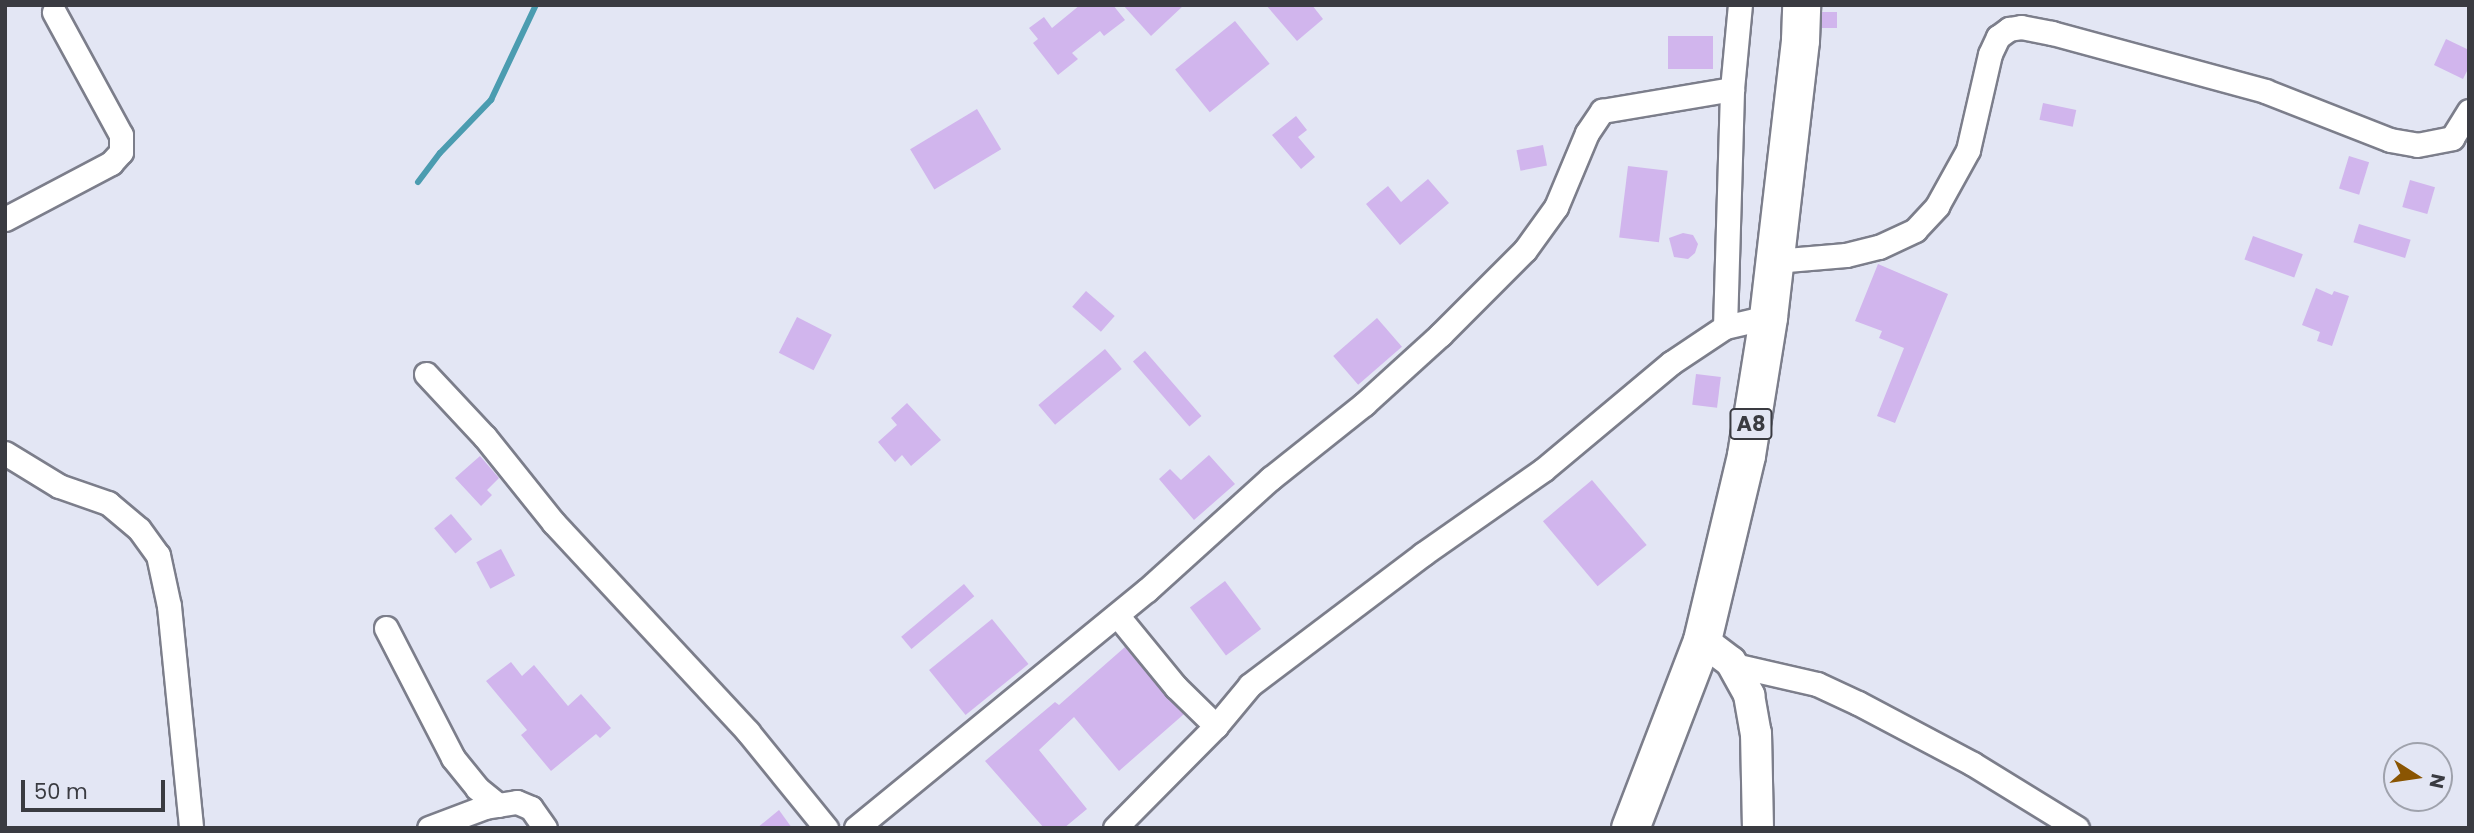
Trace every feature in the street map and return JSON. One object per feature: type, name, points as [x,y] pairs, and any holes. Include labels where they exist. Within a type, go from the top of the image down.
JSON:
[{"type":"main road","name":"A8","points":[[1630,828],[1702,640],[1746,455],[1775,261],[1801,40],[1801,5]]},
{"type":"street","points":[[1725,327],[1732,89],[1741,5]]},
{"type":"street","points":[[5,219],[111,163],[121,152],[121,135],[54,12]]},
{"type":"street","points":[[1775,261],[1846,255],[1879,247],[1915,230],[1937,206],[1968,150],[1990,54],[1998,37],[2009,29],[2021,27],[2052,33],[2265,91],[2390,141],[2417,145],[2452,138],[2469,111]]},
{"type":"street","points":[[856,828],[1117,614],[1271,478],[1364,404],[1440,335],[1525,250],[1556,207],[1587,133],[1602,111],[1732,89]]},
{"type":"street","points":[[1115,828],[1216,726],[1250,685],[1423,554],[1543,470],[1671,363],[1725,327],[1768,317]]},
{"type":"street","points":[[426,373],[485,437],[554,523],[748,732],[826,828]]},
{"type":"street","points":[[5,453],[13,461],[59,486],[108,503],[139,529],[158,555],[169,606],[191,828]]},
{"type":"street","points":[[1117,614],[1176,687],[1216,726]]},
{"type":"street","points":[[386,628],[453,758],[477,788],[498,805]]},
{"type":"street","points":[[1702,640],[1734,665],[1817,684],[1858,703],[1973,764],[2077,828]]},
{"type":"street","points":[[1734,665],[1749,695],[1756,733],[1758,828]]},
{"type":"street","points":[[429,828],[498,805],[525,804],[545,828]]},
{"type":"building","points":[[1080,5],[1113,5],[1125,20],[1104,36],[1100,31],[1072,53],[1078,59],[1058,75],[1033,43],[1038,39],[1029,28],[1044,17],[1052,28]]},
{"type":"building","points":[[1123,5],[1184,5],[1151,36]]},
{"type":"building","points":[[1266,5],[1312,5],[1323,19],[1297,41]]},
{"type":"building","points":[[1822,12],[1837,12],[1837,28],[1822,28]]},
{"type":"building","points":[[1235,21],[1270,64],[1210,112],[1175,69]]},
{"type":"building","points":[[1668,36],[1713,36],[1713,69],[1668,69]]},
{"type":"building","points":[[2446,39],[2469,50],[2469,67],[2463,79],[2434,65]]},
{"type":"building","points":[[2043,103],[2076,110],[2073,127],[2039,120]]},
{"type":"building","points":[[977,109],[1001,149],[934,189],[910,149]]},
{"type":"building","points":[[1296,116],[1307,130],[1298,137],[1315,157],[1301,169],[1272,135]]},
{"type":"building","points":[[1543,145],[1547,166],[1521,171],[1516,150]]},
{"type":"building","points":[[2349,156],[2369,162],[2359,195],[2339,189]]},
{"type":"building","points":[[1628,166],[1668,171],[1659,242],[1619,237]]},
{"type":"building","points":[[1428,179],[1449,203],[1400,245],[1366,204],[1388,186],[1401,202]]},
{"type":"building","points":[[2410,180],[2435,187],[2427,214],[2402,207]]},
{"type":"building","points":[[2359,224],[2411,240],[2405,258],[2353,242]]},
{"type":"building","points":[[1683,233],[1693,235],[1698,244],[1695,253],[1688,259],[1674,257],[1669,238]]},
{"type":"building","points":[[2253,236],[2303,254],[2294,278],[2244,259]]},
{"type":"building","points":[[1878,264],[1948,294],[1895,423],[1877,416],[1904,348],[1879,338],[1882,331],[1855,321]]},
{"type":"building","points":[[2316,288],[2332,295],[2334,291],[2349,296],[2332,346],[2317,341],[2320,332],[2302,325]]},
{"type":"building","points":[[1086,291],[1115,316],[1101,332],[1072,307]]},
{"type":"building","points":[[797,317],[832,335],[814,370],[779,353]]},
{"type":"building","points":[[1377,318],[1402,347],[1358,385],[1333,356]]},
{"type":"building","points":[[1105,349],[1122,369],[1055,425],[1038,405]]},
{"type":"building","points":[[1145,351],[1201,416],[1189,426],[1133,361]]},
{"type":"building","points":[[1696,374],[1721,377],[1717,408],[1692,405]]},
{"type":"building","points":[[907,403],[941,440],[911,466],[902,455],[895,462],[878,442],[897,425],[891,418]]},
{"type":"building","points":[[1209,455],[1235,484],[1194,520],[1159,479],[1170,469],[1181,480]]},
{"type":"building","points":[[480,456],[499,478],[487,490],[492,495],[481,506],[455,478]]},
{"type":"building","points":[[1592,480],[1647,545],[1598,586],[1543,521]]},
{"type":"building","points":[[451,514],[472,539],[455,553],[434,528]]},
{"type":"building","points":[[501,549],[515,575],[490,589],[476,562]]},
{"type":"building","points":[[1225,581],[1261,629],[1226,655],[1190,607]]},
{"type":"building","points":[[964,584],[974,596],[911,649],[901,637]]},
{"type":"building","points":[[992,619],[1029,664],[966,715],[929,670]]},
{"type":"building","points":[[1125,647],[1184,714],[1119,771],[1074,717],[1039,750],[1087,809],[1064,828],[1044,828],[985,761],[1055,702],[1059,705]]},
{"type":"building","points":[[511,662],[522,676],[534,665],[568,706],[581,694],[611,728],[600,738],[596,734],[551,771],[521,735],[527,730],[486,681]]},
{"type":"building","points":[[779,810],[792,828],[757,828]]},
{"type":"waterway","points":[[418,182],[440,153],[491,100],[536,5]]}]
